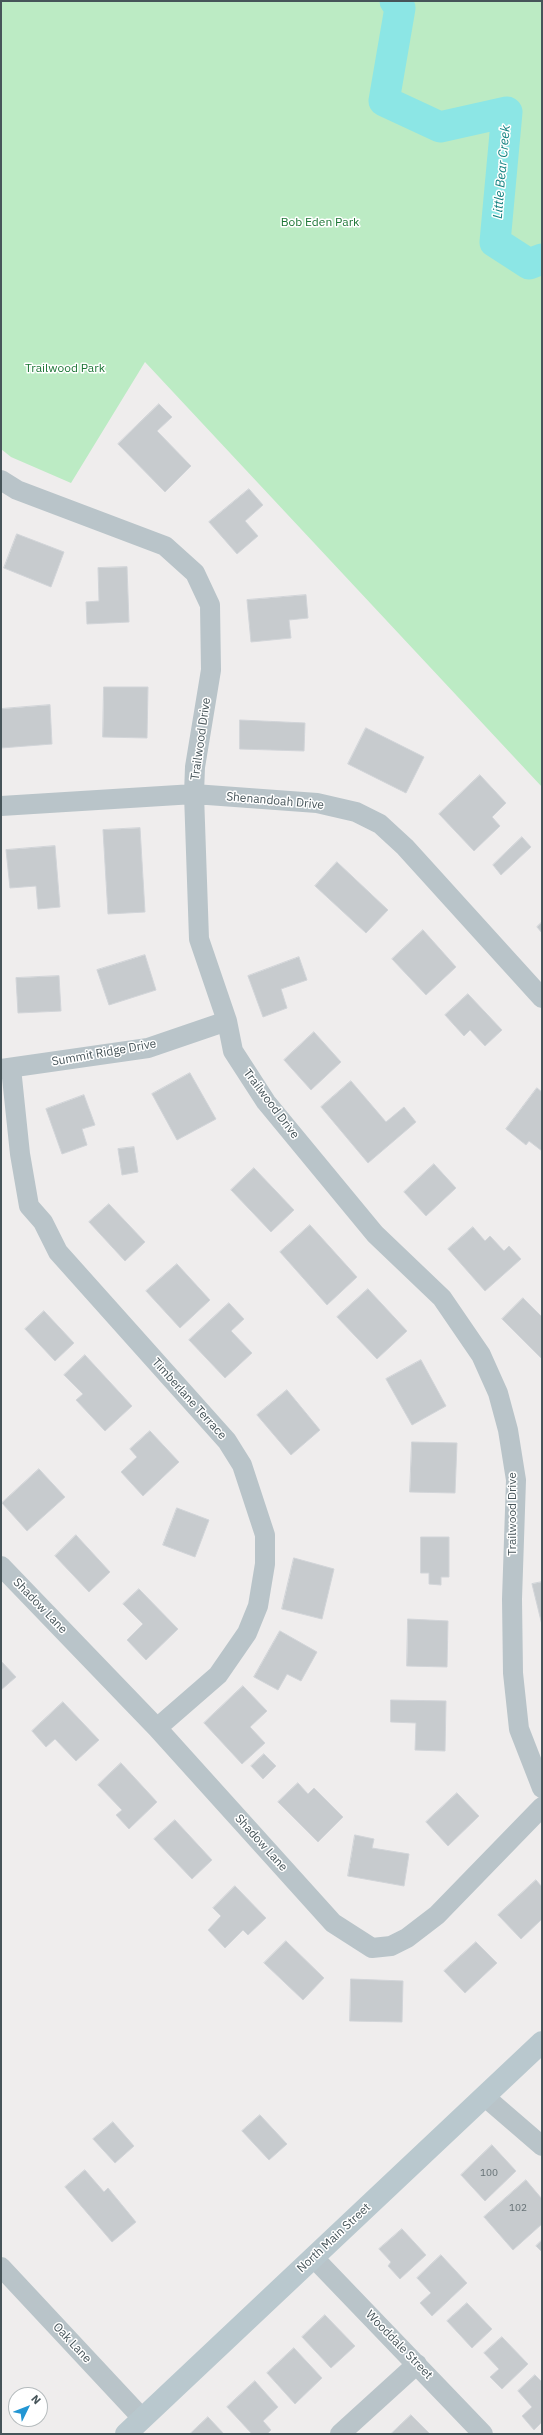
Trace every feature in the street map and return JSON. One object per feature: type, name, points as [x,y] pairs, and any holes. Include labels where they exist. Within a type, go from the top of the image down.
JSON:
[{"type":"main road","name":"North Main Street","points":[[126,2434],[542,2042]]},
{"type":"street","name":"Trailwood Drive","points":[[1,480],[17,490],[165,546],[195,573],[210,605],[212,670],[195,767],[194,794],[199,939],[227,1021],[233,1051],[266,1102],[375,1234],[442,1298],[481,1355],[498,1393],[508,1430],[516,1480],[512,1599],[513,1673],[518,1729],[542,1788]]},
{"type":"street","name":"Shenandoah Drive","points":[[1,806],[194,794],[317,803],[356,812],[380,824],[405,847],[542,998]]},
{"type":"street","name":"Summit Ridge Drive","points":[[6,1068],[148,1048],[227,1021]]},
{"type":"street","name":"Timberlane Terrace","points":[[6,1068],[29,1206],[43,1222],[58,1252],[227,1441],[242,1465],[265,1535],[265,1564],[258,1606],[248,1633],[218,1675],[157,1728]]},
{"type":"street","name":"Shadow Lane","points":[[1,1566],[157,1728],[333,1923],[372,1948],[391,1946],[407,1938],[437,1915],[542,1806]]},
{"type":"street","points":[[484,2096],[542,2146]]},
{"type":"street","name":"Wooddale Street","points":[[313,2257],[483,2434]]},
{"type":"street","name":"Oak Lane","points":[[1,2267],[142,2418]]},
{"type":"street","points":[[340,2434],[417,2364]]},
{"type":"green space","name":"Bob Eden Park","points":[[1,1],[542,1],[542,787],[145,362],[71,483],[11,457],[1,449]]},
{"type":"building","points":[[159,404],[172,417],[157,431],[191,466],[165,492],[118,444]]},
{"type":"building","points":[[249,489],[263,505],[245,521],[258,536],[237,554],[209,522]]},
{"type":"building","points":[[17,534],[64,552],[51,587],[4,568]]},
{"type":"building","points":[[127,567],[129,622],[87,624],[86,602],[99,601],[98,568]]},
{"type":"building","points":[[306,595],[308,618],[289,620],[291,638],[251,642],[247,600]]},
{"type":"building","points":[[104,687],[148,687],[147,738],[103,737]]},
{"type":"building","points":[[50,705],[52,744],[1,748],[1,709]]},
{"type":"building","points":[[240,720],[305,723],[304,751],[240,749]]},
{"type":"building","points":[[366,728],[424,757],[406,793],[348,764]]},
{"type":"building","points":[[480,775],[506,803],[492,817],[500,826],[474,851],[439,814]]},
{"type":"building","points":[[140,828],[145,912],[108,914],[103,830]]},
{"type":"building","points":[[522,837],[531,847],[501,875],[493,865]]},
{"type":"building","points":[[55,846],[60,907],[38,909],[36,886],[10,888],[6,850]]},
{"type":"building","points":[[337,862],[388,910],[366,933],[315,886]]},
{"type":"building","points":[[542,922],[542,933],[537,927]]},
{"type":"building","points":[[423,930],[456,967],[426,995],[392,959]]},
{"type":"building","points":[[145,955],[156,990],[109,1005],[97,970]]},
{"type":"building","points":[[299,957],[307,980],[281,989],[287,1008],[263,1017],[248,976]]},
{"type":"building","points":[[59,976],[61,1011],[18,1013],[16,978]]},
{"type":"building","points":[[468,994],[502,1030],[485,1046],[470,1030],[464,1036],[445,1015]]},
{"type":"building","points":[[314,1032],[341,1062],[311,1090],[284,1060]]},
{"type":"building","points":[[190,1073],[216,1119],[177,1140],[152,1094]]},
{"type":"building","points":[[351,1081],[386,1122],[404,1107],[416,1122],[368,1163],[321,1107]]},
{"type":"building","points":[[537,1088],[542,1092],[542,1151],[529,1141],[526,1145],[506,1129]]},
{"type":"building","points":[[84,1095],[95,1125],[82,1129],[87,1145],[62,1154],[46,1109]]},
{"type":"building","points":[[134,1147],[138,1172],[122,1175],[118,1149]]},
{"type":"building","points":[[434,1164],[456,1188],[426,1216],[404,1192]]},
{"type":"building","points":[[254,1168],[294,1210],[271,1232],[231,1190]]},
{"type":"building","points":[[109,1204],[145,1242],[125,1261],[89,1222]]},
{"type":"building","points":[[310,1225],[357,1277],[327,1305],[280,1252]]},
{"type":"building","points":[[473,1227],[485,1241],[490,1236],[504,1251],[509,1246],[521,1259],[485,1291],[448,1249]]},
{"type":"building","points":[[177,1264],[210,1300],[180,1328],[146,1291]]},
{"type":"building","points":[[368,1289],[407,1331],[377,1359],[337,1317]]},
{"type":"building","points":[[523,1298],[542,1317],[542,1359],[502,1319]]},
{"type":"building","points":[[229,1303],[244,1319],[231,1331],[252,1353],[225,1378],[189,1340]]},
{"type":"building","points":[[44,1311],[74,1343],[55,1361],[25,1329]]},
{"type":"building","points":[[85,1355],[132,1406],[105,1431],[76,1400],[83,1394],[64,1375]]},
{"type":"building","points":[[421,1360],[446,1406],[412,1425],[386,1379]]},
{"type":"building","points":[[287,1390],[320,1430],[291,1455],[257,1415]]},
{"type":"building","points":[[150,1431],[179,1462],[143,1496],[121,1472],[137,1457],[130,1449]]},
{"type":"building","points":[[412,1442],[457,1443],[455,1493],[410,1492]]},
{"type":"building","points":[[39,1469],[65,1497],[27,1531],[2,1503]]},
{"type":"building","points":[[177,1508],[209,1520],[195,1557],[163,1545]]},
{"type":"building","points":[[76,1535],[110,1572],[89,1592],[55,1556]]},
{"type":"building","points":[[421,1537],[449,1537],[449,1577],[441,1577],[441,1585],[429,1584],[429,1573],[421,1573]]},
{"type":"building","points":[[294,1558],[334,1569],[322,1619],[282,1609]]},
{"type":"building","points":[[542,1582],[542,1625],[532,1584]]},
{"type":"building","points":[[139,1589],[178,1629],[146,1660],[127,1640],[143,1624],[123,1604]]},
{"type":"building","points":[[408,1619],[448,1621],[447,1667],[407,1666]]},
{"type":"building","points":[[280,1631],[317,1652],[301,1681],[287,1674],[278,1690],[254,1677]]},
{"type":"building","points":[[1,1661],[16,1677],[1,1690]]},
{"type":"building","points":[[243,1686],[267,1711],[250,1727],[265,1743],[242,1764],[204,1723]]},
{"type":"building","points":[[391,1700],[446,1701],[445,1751],[415,1750],[416,1723],[391,1722]]},
{"type":"building","points":[[63,1702],[99,1740],[76,1761],[55,1739],[46,1747],[32,1731]]},
{"type":"building","points":[[264,1754],[276,1766],[263,1779],[251,1766]]},
{"type":"building","points":[[121,1763],[157,1802],[129,1829],[116,1815],[122,1810],[98,1785]]},
{"type":"building","points":[[298,1783],[308,1794],[314,1788],[343,1817],[318,1842],[278,1802]]},
{"type":"building","points":[[457,1793],[479,1816],[448,1846],[426,1822]]},
{"type":"building","points":[[175,1820],[212,1860],[192,1879],[154,1839]]},
{"type":"building","points":[[355,1835],[374,1839],[372,1848],[409,1854],[404,1886],[348,1876]]},
{"type":"building","points":[[536,1880],[542,1887],[542,1919],[521,1939],[498,1915]]},
{"type":"building","points":[[235,1886],[266,1918],[248,1935],[243,1930],[225,1948],[208,1930],[221,1916],[213,1908]]},
{"type":"building","points":[[286,1941],[324,1978],[303,2000],[264,1963]]},
{"type":"building","points":[[476,1942],[497,1963],[465,1993],[444,1971]]},
{"type":"building","points":[[351,1979],[403,1981],[402,2022],[350,2021]]},
{"type":"building","points":[[260,2115],[287,2144],[269,2160],[242,2131]]},
{"type":"building","points":[[113,2122],[134,2146],[115,2163],[93,2139]]},
{"type":"building","points":[[492,2145],[516,2171],[485,2201],[461,2175]]},
{"type":"building","points":[[85,2170],[104,2192],[108,2188],[136,2222],[112,2242],[65,2187]]},
{"type":"building","points":[[526,2180],[542,2199],[542,2224],[513,2250],[484,2217]]},
{"type":"building","points":[[402,2229],[426,2255],[400,2279],[388,2266],[391,2262],[379,2249]]},
{"type":"building","points":[[542,2240],[542,2252],[536,2246]]},
{"type":"building","points":[[441,2255],[467,2283],[432,2316],[420,2303],[431,2293],[417,2278]]},
{"type":"building","points":[[467,2303],[492,2329],[472,2348],[447,2321]]},
{"type":"building","points":[[325,2315],[355,2346],[331,2368],[302,2337]]},
{"type":"building","points":[[502,2337],[528,2364],[502,2389],[490,2377],[499,2369],[484,2353]]},
{"type":"building","points":[[294,2348],[322,2378],[295,2404],[267,2373]]},
{"type":"building","points":[[535,2375],[542,2382],[542,2422],[534,2430],[522,2416],[532,2407],[518,2391]]},
{"type":"building","points":[[255,2381],[278,2407],[263,2421],[271,2430],[267,2434],[252,2434],[227,2407]]},
{"type":"building","points":[[411,2415],[430,2434],[391,2434]]},
{"type":"building","points":[[208,2417],[224,2434],[190,2434]]},
{"type":"waterway","name":"Little Bear Creek","points":[[395,1],[400,8],[384,101],[440,127],[507,112],[495,242],[529,264],[542,259]]},
{"type":"park label","name":"Trailwood Park","points":[[65,369]]}]
